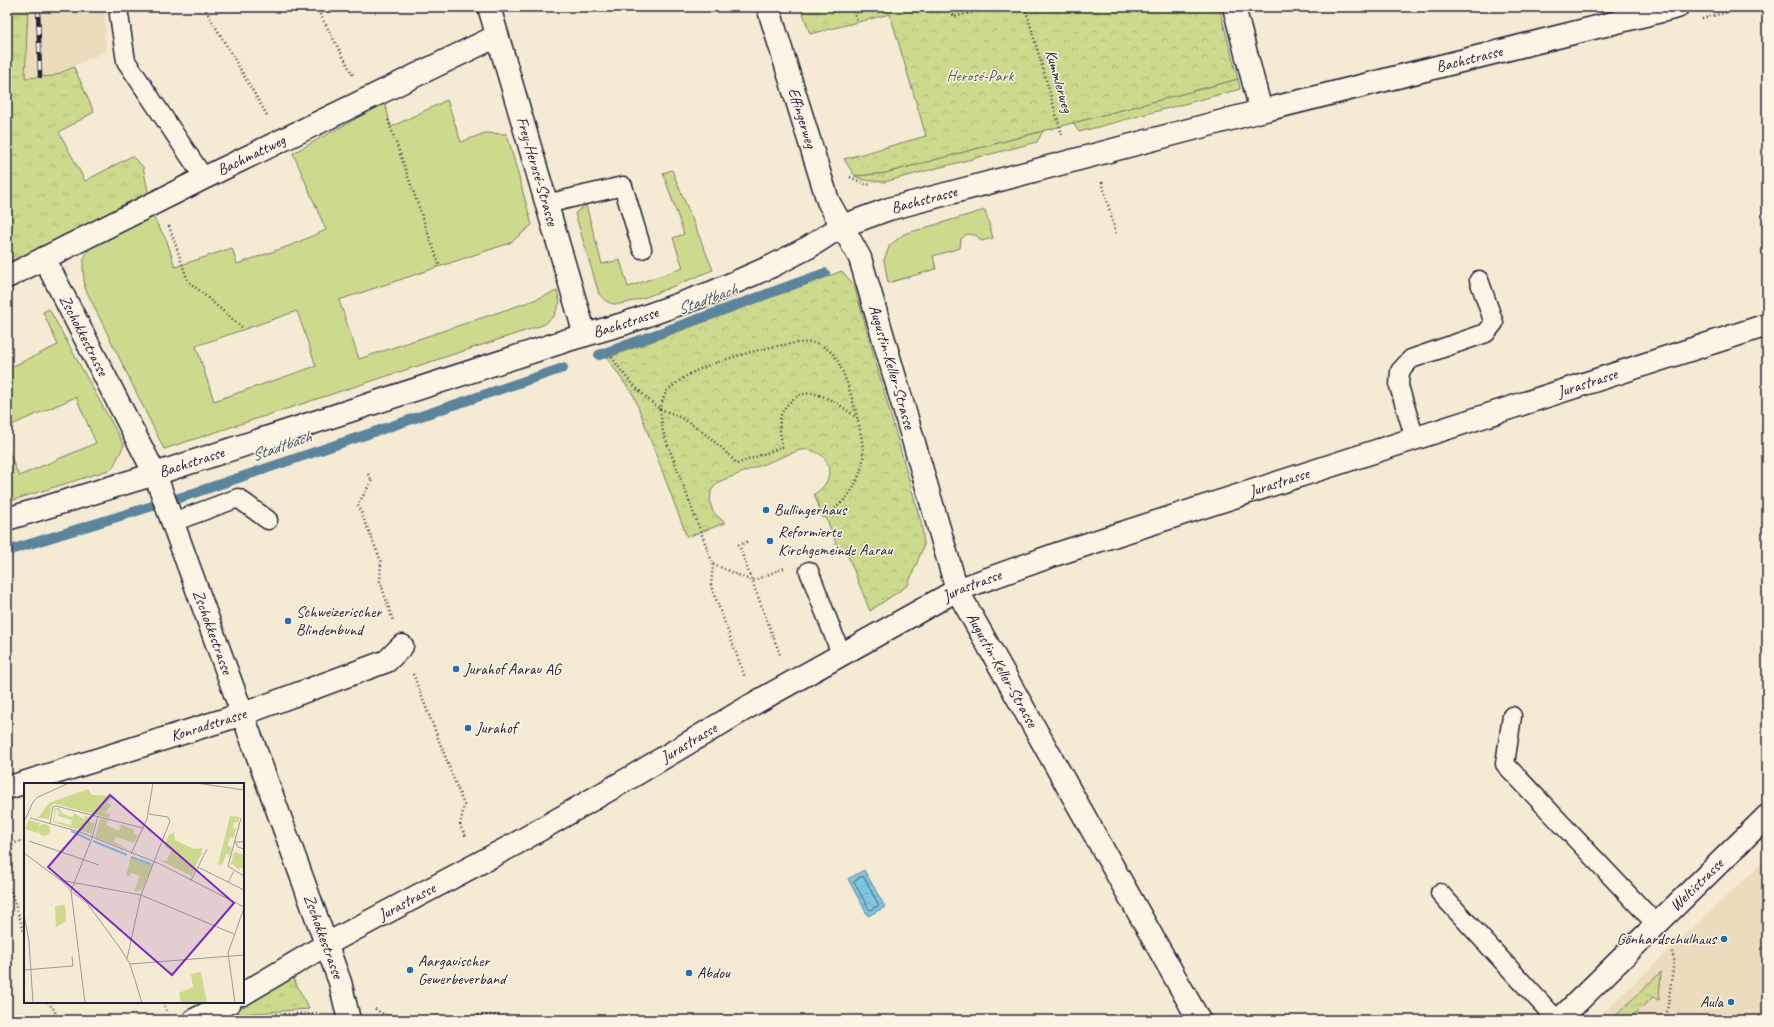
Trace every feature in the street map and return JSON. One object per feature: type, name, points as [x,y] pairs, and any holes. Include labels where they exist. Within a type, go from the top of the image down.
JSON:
[{"type":"street","name":"Frey-Herosé-Strasse","points":[[489,7],[585,335]]},
{"type":"street","name":"Effingerweg","points":[[768,7],[828,201],[842,226]]},
{"type":"street","points":[[1234,7],[1261,111]]},
{"type":"street","name":"Bachstrasse","points":[[7,519],[155,474],[623,324],[713,292],[772,266],[809,247],[842,226],[888,209],[1261,111],[1677,7]]},
{"type":"street","name":"Bachmattweg","points":[[7,277],[281,140],[497,36]]},
{"type":"street","name":"Augustin-Keller-Strasse","points":[[842,226],[860,258],[958,590],[1199,1020]]},
{"type":"street","name":"Zschokkestrasse","points":[[44,258],[155,474],[340,982],[349,1020]]},
{"type":"street","name":"Jurastrasse","points":[[244,993],[326,944],[479,864],[633,776],[755,703],[958,590],[1057,554],[1767,325]]},
{"type":"street","name":"Konradstrasse","points":[[7,788],[243,714],[387,661],[402,646]]},
{"type":"street","name":"Weltistrasse","points":[[1558,1020],[1767,816]]},
{"type":"street","name":"Jurastrasse","points":[[194,1020],[227,1003]]},
{"type":"lane","points":[[119,15],[126,60],[204,178]]},
{"type":"lane","points":[[546,204],[623,186],[642,249]]},
{"type":"lane","points":[[1415,439],[1399,386],[1400,371],[1410,359],[1486,333],[1494,323],[1479,280]]},
{"type":"lane","points":[[171,519],[238,498],[268,520]]},
{"type":"lane","points":[[809,571],[842,654]]},
{"type":"lane","points":[[1512,716],[1505,764],[1657,925]]},
{"type":"lane","points":[[1440,894],[1558,1020]]},
{"type":"path","points":[[204,7],[281,140]]},
{"type":"path","points":[[316,7],[372,96],[440,267]]},
{"type":"path","points":[[853,7],[857,22]]},
{"type":"path","points":[[951,7],[954,17],[992,7]]},
{"type":"path","name":"Kummlerweg","points":[[1025,7],[1069,162]]},
{"type":"path","points":[[1701,19],[1746,7]]},
{"type":"path","points":[[847,172],[850,177],[866,184],[878,185]]},
{"type":"path","points":[[1102,179],[1116,234]]},
{"type":"path","points":[[160,201],[188,281],[244,329]]},
{"type":"path","points":[[755,703],[711,586],[714,564],[663,432],[660,409],[667,391],[688,375],[754,350],[802,343],[819,344],[832,353],[840,367],[858,418],[864,445],[863,459],[858,478],[848,497],[840,506],[828,513]]},
{"type":"path","points":[[617,366],[650,401],[660,409],[674,414],[702,432],[725,450],[737,464],[782,447],[780,417],[786,406],[794,397],[806,393],[822,395],[837,403],[858,418]]},
{"type":"path","points":[[368,474],[372,480],[358,505],[381,561],[380,581],[402,646],[464,805],[460,826],[479,864]]},
{"type":"path","points":[[747,542],[739,545],[791,683]]},
{"type":"path","points":[[714,564],[752,581],[788,567]]},
{"type":"path","points":[[7,851],[11,846],[20,840],[24,841]]},
{"type":"path","points":[[7,880],[24,931]]},
{"type":"path","points":[[1657,925],[1670,944],[1674,960],[1666,1020]]},
{"type":"path","points":[[49,1003],[55,1011],[56,1020]]},
{"type":"path","points":[[233,1003],[235,1016],[321,1012]]},
{"type":"path","points":[[372,1007],[385,1015],[438,1018],[492,1015],[522,1020]]},
{"type":"shaded area","points":[[28,7],[105,7],[106,51],[53,76],[25,78]]},
{"type":"shaded area","name":"Gönhardschulhaus","points":[[1767,858],[1767,1020],[1595,1020]]},
{"type":"green space","points":[[7,7],[28,7],[25,78],[53,76],[74,67],[94,112],[59,132],[85,181],[132,156],[143,167],[149,196],[7,266]]},
{"type":"green space","name":"Herosé-Park","points":[[801,7],[1219,7],[1238,79],[885,173],[855,176],[844,159],[926,136],[890,14],[810,34]]},
{"type":"green space","points":[[1238,79],[1240,89],[1079,132],[1073,123]]},
{"type":"green space","points":[[447,100],[461,142],[485,133],[507,134],[532,225],[510,243],[339,300],[359,359],[529,302],[557,291],[560,302],[554,316],[543,325],[164,449],[85,288],[83,263],[87,253],[96,243],[153,217],[167,241],[175,267],[232,248],[237,264],[289,246],[326,230],[293,153],[385,103],[391,127]],"holes":[[[297,311],[316,366],[214,401],[196,346]]]},
{"type":"green space","points":[[1043,131],[1037,142],[884,182],[864,180],[855,176],[885,173]]},
{"type":"green space","points":[[672,170],[713,270],[634,301],[622,304],[609,303],[599,294],[575,213],[586,205],[602,264],[620,260],[628,287],[683,268],[673,238],[684,234],[663,173]]},
{"type":"green space","points":[[985,210],[993,238],[981,241],[976,235],[967,234],[961,239],[960,248],[933,256],[936,269],[888,283],[884,260],[890,245],[904,234]]},
{"type":"green space","points":[[842,271],[854,285],[922,526],[924,545],[908,585],[870,611],[846,551],[837,546],[826,517],[823,518],[814,494],[822,488],[827,481],[829,473],[828,465],[824,458],[818,453],[810,450],[800,450],[718,482],[711,491],[710,502],[713,512],[725,523],[687,537],[634,396],[607,358]]},
{"type":"green space","points":[[49,309],[124,445],[112,469],[7,502],[7,448],[19,476],[96,443],[76,397],[7,427],[7,365],[9,368],[58,345],[43,312]]},
{"type":"green space","points":[[1661,972],[1659,1000],[1653,997],[1628,1020],[1611,1020]]},
{"type":"green space","points":[[293,978],[309,1009],[240,1014],[234,1009]]},
{"type":"water","points":[[864,870],[885,907],[868,916],[848,879]]},
{"type":"waterway","name":"Stadtbach","points":[[599,355],[825,273]]},
{"type":"waterway","name":"Stadtbach","points":[[7,551],[185,496],[563,368]]},
{"type":"railway","points":[[38,7],[40,76]]},
{"type":"place","name":"Bullingerhaus","points":[[766,510]]},
{"type":"place","name":"Reformierte Kirchgemeinde Aarau","points":[[770,541]]},
{"type":"place","name":"Schweizerischer Blindenbund","points":[[288,621]]},
{"type":"place","name":"Jurahof Aarau AG","points":[[456,669]]},
{"type":"place","name":"Jurahof","points":[[468,728]]},
{"type":"place","name":"Gönhardschulhaus","points":[[1724,939]]},
{"type":"place","name":"Aargauischer Gewerbeverband","points":[[410,970]]},
{"type":"place","name":"Abdou","points":[[689,973]]},
{"type":"place","name":"Aula","points":[[1731,1002]]}]
